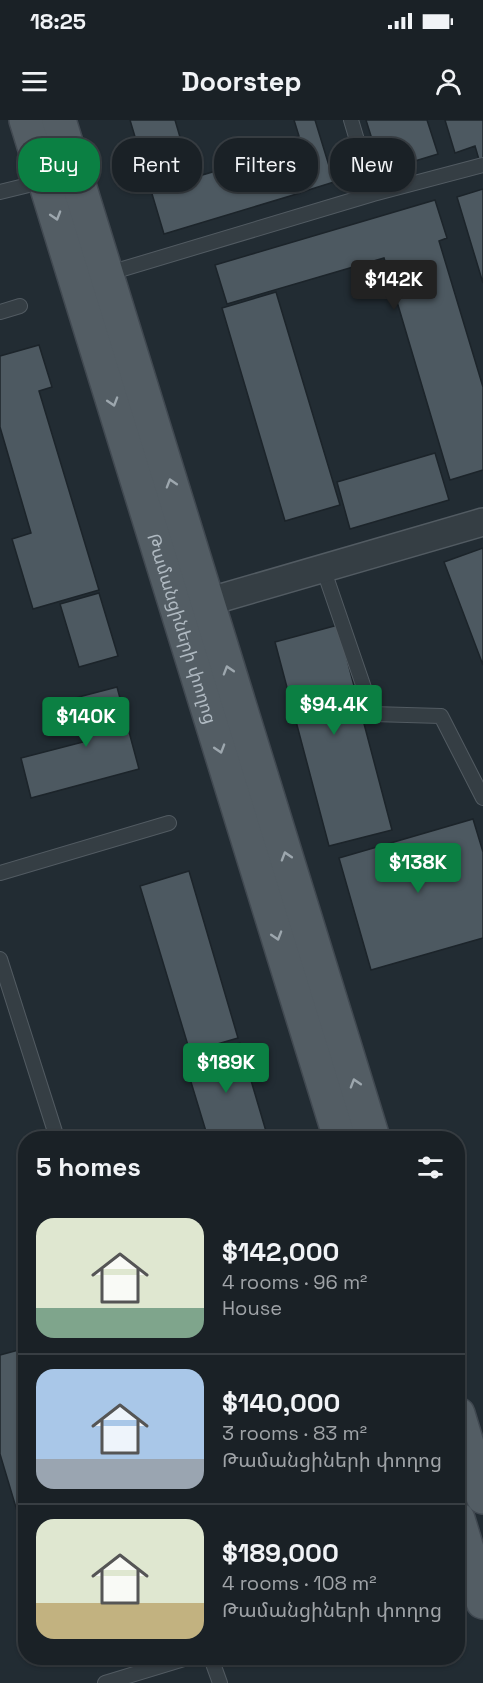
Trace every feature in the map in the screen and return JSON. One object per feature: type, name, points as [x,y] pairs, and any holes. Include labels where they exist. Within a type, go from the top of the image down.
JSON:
[{"type":"main road","name":"Թամանցիների փողոց","points":[[26,120],[32,138]]},
{"type":"main road","name":"Թամանցիների փողոց","points":[[59,120],[106,274],[192,606],[338,1131]]},
{"type":"main road","name":"Թամանցիների փողոց","points":[[49,192],[371,1131]]},
{"type":"main road","points":[[465,1437],[483,1497]]},
{"type":"main road","points":[[465,1542],[483,1602]]},
{"type":"street","points":[[192,606],[483,522]]},
{"type":"lane","points":[[351,120],[373,194]]},
{"type":"lane","points":[[106,274],[373,194],[483,165]]},
{"type":"lane","points":[[0,192],[18,188]]},
{"type":"lane","points":[[0,312],[20,306]]},
{"type":"lane","points":[[323,568],[373,714],[441,716],[483,798]]},
{"type":"lane","points":[[0,873],[168,823]]},
{"type":"lane","points":[[0,959],[55,1131]]},
{"type":"lane","points":[[105,1683],[164,1665]]},
{"type":"lane","points":[[213,1665],[219,1683]]},
{"type":"building","points":[[130,120],[175,120],[180,138],[135,138]]},
{"type":"building","points":[[294,120],[315,120],[330,169],[330,183],[318,187],[318,138],[292,138],[299,136]]},
{"type":"building","points":[[366,120],[427,120],[438,154],[415,161],[415,138],[372,138]]},
{"type":"building","points":[[445,120],[483,120],[483,162],[480,163],[475,146],[455,153]]},
{"type":"building","points":[[214,172],[214,192],[300,192],[300,193],[164,234],[151,192],[202,192],[202,175]]},
{"type":"building","points":[[483,189],[483,283],[457,197]]},
{"type":"building","points":[[435,200],[447,238],[439,241],[483,387],[483,470],[450,480],[384,258],[227,304],[215,265]]},
{"type":"building","points":[[276,292],[340,505],[285,521],[222,308]]},
{"type":"building","points":[[39,345],[52,387],[39,391],[99,590],[33,609],[12,539],[31,533],[0,427],[0,356]]},
{"type":"building","points":[[435,453],[449,500],[350,529],[337,482]]},
{"type":"building","points":[[483,548],[483,665],[444,562]]},
{"type":"building","points":[[99,593],[118,656],[79,667],[60,604]]},
{"type":"building","points":[[338,625],[392,830],[329,846],[275,642]]},
{"type":"building","points":[[117,687],[139,769],[31,798],[21,758],[83,742],[71,699]]},
{"type":"building","points":[[473,819],[483,852],[483,938],[371,970],[339,858]]},
{"type":"building","points":[[189,871],[238,1038],[190,1052],[140,886]]},
{"type":"building","points":[[240,1043],[266,1131],[206,1131],[184,1059]]},
{"type":"building","points":[[18,1350],[18,1514],[0,1454],[0,1355]]}]
